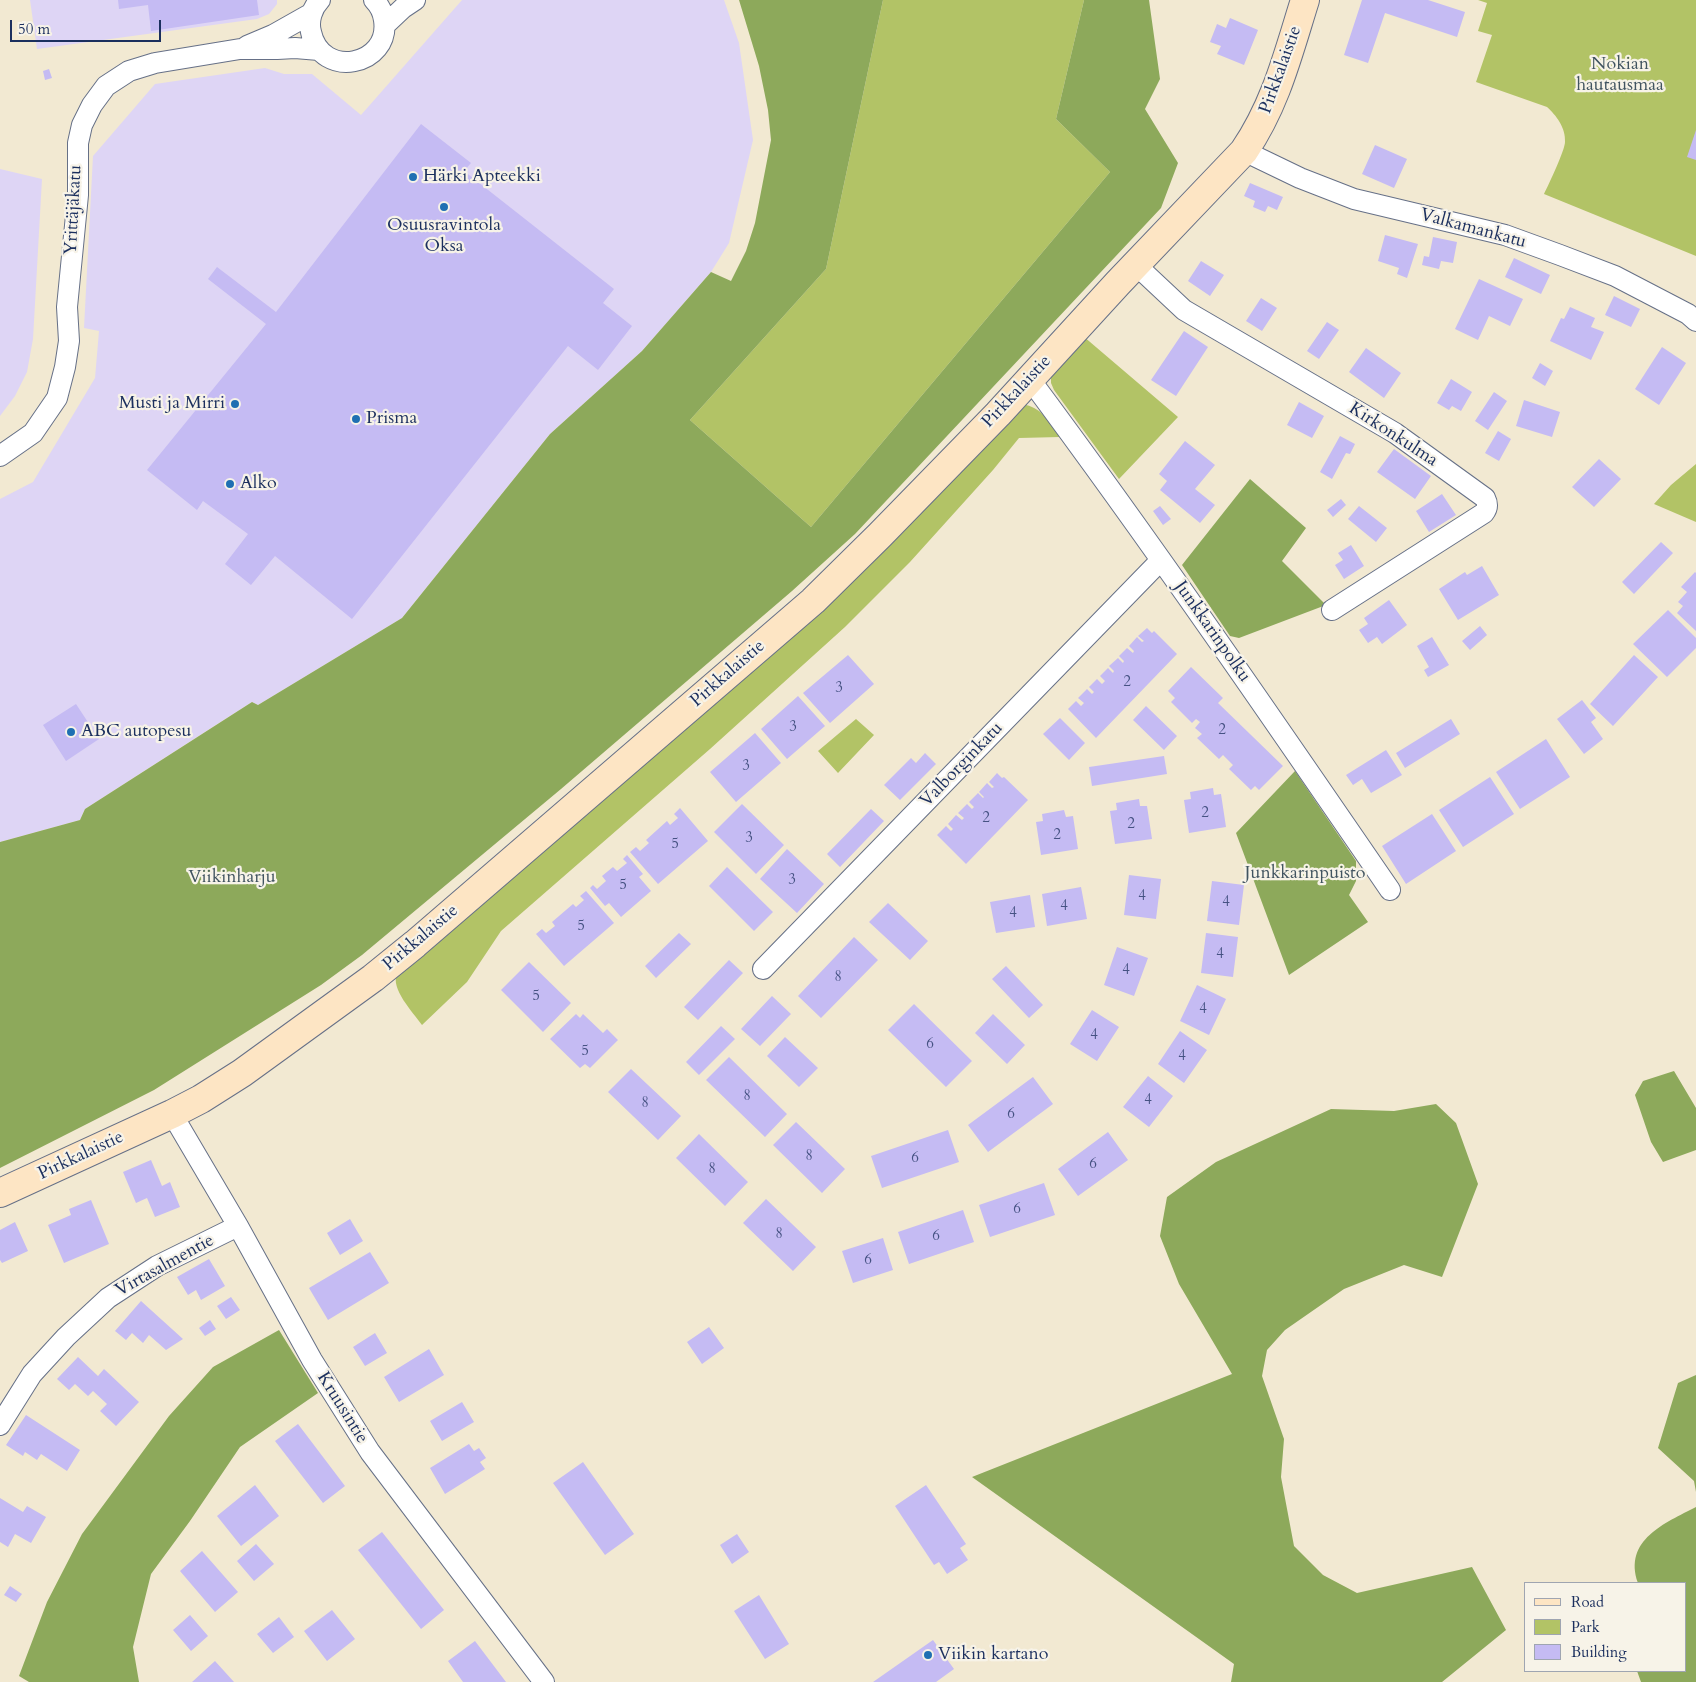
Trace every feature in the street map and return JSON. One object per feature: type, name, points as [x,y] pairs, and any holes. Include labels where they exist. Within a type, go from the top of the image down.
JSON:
[{"type":"street","points":[[316,7],[310,26],[312,39],[319,50],[326,56],[343,62],[353,62],[363,59],[372,53],[379,45],[383,36],[385,26],[383,13],[374,0]]},
{"type":"street","points":[[385,26],[403,8],[415,0]]},
{"type":"street","name":"Pirkkalaistie","points":[[0,1193],[172,1114],[242,1074],[373,978],[481,888],[813,601],[998,414],[1029,378],[1244,151],[1257,132],[1278,89],[1305,0]]},
{"type":"street","name":"Yrittäjäkatu","points":[[240,49],[273,35],[316,7]]},
{"type":"street","name":"Yrittäjäkatu","points":[[0,456],[33,433],[57,398],[69,341],[67,306],[78,195],[78,143],[82,125],[92,105],[106,86],[129,71],[155,63],[240,49],[294,48],[319,50]]},
{"type":"street","name":"Valkamankatu","points":[[1244,151],[1300,178],[1354,199],[1505,235],[1560,255],[1615,276],[1688,314],[1696,321]]},
{"type":"street","name":"Kirkonkulma","points":[[1136,265],[1184,310],[1395,433],[1485,498],[1488,503],[1484,513],[1332,610]]},
{"type":"street","name":"Junkkarinpolku","points":[[1029,378],[1161,560],[1390,890]]},
{"type":"street","name":"Valborginkatu","points":[[763,969],[1161,560]]},
{"type":"street","name":"Kruusintie","points":[[172,1114],[238,1226],[312,1360],[370,1452],[544,1682]]},
{"type":"street","name":"Virtasalmentie","points":[[0,1426],[32,1374],[66,1337],[108,1298],[157,1266],[238,1226]]},
{"type":"shaded area","points":[[30,0],[277,0],[277,4],[269,14],[257,19],[37,49]]},
{"type":"shaded area","points":[[462,0],[724,0],[739,43],[753,140],[729,243],[711,272],[642,351],[550,434],[402,618],[258,705],[252,702],[85,809],[80,820],[0,842],[0,499],[33,482],[95,378],[99,331],[84,328],[93,156],[155,84],[265,68],[284,74],[312,74],[361,115]]},
{"type":"shaded area","points":[[0,169],[42,179],[33,339],[27,372],[15,396],[0,416]]},
{"type":"green space","name":"Viikinharju","points":[[739,0],[883,0],[826,269],[690,420],[811,527],[1110,172],[1056,119],[1084,0],[1149,0],[1160,79],[1145,109],[1178,163],[1161,208],[855,534],[792,591],[561,789],[362,955],[321,985],[154,1090],[0,1168],[0,842],[80,820],[85,809],[252,702],[258,705],[402,618],[550,434],[642,351],[711,272],[731,281],[746,251],[755,223],[771,140],[768,110],[759,66]]},
{"type":"green space","points":[[883,0],[1084,0],[1056,119],[1110,172],[811,527],[690,420],[826,269]]},
{"type":"green space","name":"Nokian hautausmaa","points":[[1478,0],[1696,0],[1696,256],[1544,194],[1562,152],[1565,142],[1564,132],[1557,118],[1547,107],[1476,82],[1492,35],[1478,31],[1487,3]]},
{"type":"green space","points":[[1083,336],[1178,417],[1119,479],[1054,390],[1051,383],[1051,374]]},
{"type":"green space","points":[[1026,405],[1042,413],[1060,437],[1019,438],[993,470],[910,562],[845,627],[710,749],[501,931],[467,982],[422,1025],[399,993],[396,979],[397,973],[1016,407]]},
{"type":"green space","points":[[1696,464],[1696,522],[1654,504],[1671,485]]},
{"type":"green space","points":[[1250,479],[1306,528],[1282,561],[1326,605],[1239,638],[1230,636],[1182,565]]},
{"type":"green space","points":[[856,719],[874,735],[838,773],[818,751]]},
{"type":"green space","name":"Junkkarinpuisto","points":[[1295,771],[1356,861],[1356,881],[1349,895],[1368,922],[1289,975],[1236,833]]},
{"type":"green space","points":[[1674,1071],[1696,1108],[1696,1150],[1663,1162],[1651,1142],[1635,1095],[1643,1081]]},
{"type":"green space","points":[[1436,1104],[1456,1123],[1478,1184],[1442,1277],[1404,1265],[1344,1289],[1285,1330],[1267,1350],[1262,1376],[1284,1439],[1281,1477],[1294,1546],[1323,1575],[1357,1593],[1472,1567],[1506,1630],[1442,1682],[1231,1682],[1234,1664],[972,1477],[1232,1374],[1179,1284],[1160,1236],[1167,1197],[1216,1162],[1331,1109],[1394,1111]]},
{"type":"green space","points":[[279,1330],[318,1393],[240,1447],[190,1521],[151,1574],[133,1647],[139,1682],[29,1682],[19,1676],[47,1602],[82,1534],[169,1416],[213,1367]]},
{"type":"green space","points":[[1696,1375],[1696,1492],[1694,1481],[1658,1448],[1678,1383]]},
{"type":"green space","points":[[1696,1507],[1696,1682],[1641,1682],[1637,1672],[1686,1672],[1686,1582],[1638,1582],[1635,1568],[1636,1555],[1642,1544],[1660,1527]]},
{"type":"building","points":[[118,0],[257,0],[259,15],[151,31],[148,5],[119,9]]},
{"type":"building","points":[[1362,0],[1428,0],[1465,12],[1457,37],[1385,13],[1368,63],[1344,55]]},
{"type":"building","points":[[1230,18],[1258,30],[1244,65],[1217,54],[1221,46],[1210,42],[1217,24],[1226,28]]},
{"type":"building","points":[[49,69],[52,78],[45,80],[43,71]]},
{"type":"building","name":"Prisma","points":[[421,124],[471,163],[464,171],[614,289],[603,303],[632,326],[598,370],[568,346],[352,619],[275,556],[251,585],[225,564],[248,534],[203,501],[197,510],[147,470],[266,324],[208,279],[217,267],[276,312]]},
{"type":"building","points":[[1696,130],[1696,160],[1687,157]]},
{"type":"building","points":[[1375,145],[1407,159],[1394,188],[1362,174]]},
{"type":"building","points":[[1250,183],[1283,197],[1277,210],[1268,206],[1265,212],[1253,207],[1255,201],[1244,196]]},
{"type":"building","points":[[1385,235],[1418,244],[1407,278],[1397,274],[1399,268],[1378,261]]},
{"type":"building","points":[[1433,237],[1457,242],[1453,263],[1441,261],[1439,269],[1422,265],[1424,256],[1429,257]]},
{"type":"building","points":[[1514,258],[1550,275],[1541,294],[1505,277]]},
{"type":"building","points":[[1201,261],[1224,275],[1210,296],[1188,281]]},
{"type":"building","points":[[1479,279],[1523,299],[1510,326],[1489,316],[1478,340],[1455,329]]},
{"type":"building","points":[[1614,296],[1640,309],[1631,327],[1605,315]]},
{"type":"building","points":[[1261,298],[1277,308],[1262,331],[1246,321]]},
{"type":"building","points":[[1570,307],[1595,318],[1591,327],[1604,332],[1591,360],[1550,341],[1561,318],[1564,319]]},
{"type":"building","points":[[1327,322],[1339,330],[1319,359],[1307,351]]},
{"type":"building","points":[[1184,331],[1208,347],[1176,396],[1151,380]]},
{"type":"building","points":[[1662,347],[1686,363],[1659,405],[1635,389]]},
{"type":"building","points":[[1366,348],[1401,373],[1384,398],[1349,372]]},
{"type":"building","points":[[1540,363],[1553,371],[1545,386],[1532,378]]},
{"type":"building","points":[[1451,379],[1472,392],[1461,411],[1452,406],[1449,410],[1437,403]]},
{"type":"building","points":[[1494,392],[1507,401],[1488,430],[1475,421]]},
{"type":"building","points":[[1524,400],[1560,412],[1552,437],[1516,426]]},
{"type":"building","points":[[1299,402],[1324,416],[1312,438],[1287,425]]},
{"type":"building","points":[[1498,431],[1511,439],[1499,461],[1485,453]]},
{"type":"building","points":[[1340,436],[1355,444],[1350,454],[1346,453],[1332,479],[1320,472]]},
{"type":"building","points":[[1185,441],[1215,465],[1195,489],[1215,505],[1200,523],[1160,490],[1167,481],[1159,474]]},
{"type":"building","points":[[1394,449],[1431,476],[1415,499],[1377,472]]},
{"type":"building","points":[[1599,459],[1621,479],[1594,507],[1572,487]]},
{"type":"building","points":[[1442,494],[1456,515],[1429,532],[1416,511]]},
{"type":"building","points":[[1341,499],[1346,505],[1333,517],[1327,510]]},
{"type":"building","points":[[1160,506],[1171,519],[1163,525],[1153,511]]},
{"type":"building","points":[[1359,506],[1387,528],[1376,542],[1348,519]]},
{"type":"building","points":[[1661,542],[1673,553],[1634,594],[1622,582]]},
{"type":"building","points":[[1351,545],[1364,566],[1344,579],[1335,565],[1343,560],[1338,553]]},
{"type":"building","points":[[1482,566],[1499,595],[1458,620],[1439,589],[1465,572],[1467,575]]},
{"type":"building","points":[[1695,572],[1696,631],[1677,613],[1683,606],[1678,602],[1687,592],[1681,587]]},
{"type":"building","points":[[1389,600],[1407,625],[1382,644],[1377,637],[1368,643],[1359,630],[1368,624],[1364,618]]},
{"type":"building","points":[[1668,610],[1696,638],[1696,648],[1667,677],[1633,644]]},
{"type":"building","points":[[1480,626],[1487,635],[1470,650],[1462,641]]},
{"type":"building","points":[[1147,628],[1152,633],[1154,631],[1177,654],[1096,738],[1068,709],[1076,701],[1081,706],[1084,703],[1078,698],[1087,689],[1092,694],[1094,692],[1089,687],[1097,679],[1102,684],[1105,681],[1100,676],[1108,668],[1113,673],[1114,671],[1109,666],[1118,658],[1123,663],[1124,661],[1119,656],[1127,648],[1133,653],[1134,651],[1129,646],[1137,637],[1142,642],[1144,641],[1138,636]]},
{"type":"building","points":[[1432,637],[1449,665],[1428,677],[1424,670],[1429,667],[1417,646]]},
{"type":"building","points":[[848,655],[874,684],[830,723],[803,693]]},
{"type":"building","points":[[1634,655],[1658,677],[1613,726],[1590,704]]},
{"type":"building","points":[[1191,667],[1223,698],[1218,703],[1283,766],[1259,790],[1255,786],[1251,790],[1229,769],[1233,765],[1223,755],[1219,759],[1197,738],[1202,734],[1195,728],[1200,722],[1196,719],[1192,723],[1171,702],[1175,698],[1168,691]]},
{"type":"building","points":[[798,696],[825,726],[787,759],[761,729]]},
{"type":"building","points":[[1582,700],[1596,718],[1591,722],[1603,739],[1584,754],[1557,719]]},
{"type":"building","name":"ABC autopesu","points":[[76,704],[99,739],[66,761],[43,725]]},
{"type":"building","points":[[1146,706],[1177,736],[1164,750],[1133,720]]},
{"type":"building","points":[[1060,718],[1085,743],[1069,760],[1043,734]]},
{"type":"building","points":[[1451,719],[1460,734],[1405,768],[1396,753]]},
{"type":"building","points":[[755,733],[781,763],[736,802],[710,772]]},
{"type":"building","points":[[1546,739],[1570,777],[1520,809],[1496,772]]},
{"type":"building","points":[[1386,750],[1402,775],[1371,793],[1362,779],[1353,785],[1346,775]]},
{"type":"building","points":[[925,753],[936,764],[900,800],[884,785],[911,758],[916,763]]},
{"type":"building","points":[[1164,756],[1167,774],[1092,786],[1089,767]]},
{"type":"building","points":[[997,773],[1002,778],[1004,777],[1028,800],[966,864],[937,835],[946,826],[951,831],[953,829],[948,824],[956,815],[962,820],[964,818],[958,813],[967,804],[972,809],[974,807],[969,802],[978,793],[984,797],[979,792],[987,783],[992,788],[994,787],[989,782]]},
{"type":"building","points":[[1490,777],[1514,814],[1463,847],[1439,810]]},
{"type":"building","points":[[1213,788],[1214,795],[1221,794],[1226,827],[1189,833],[1184,800],[1191,799],[1190,792]]},
{"type":"building","points":[[1139,799],[1140,806],[1147,806],[1152,839],[1115,844],[1110,811],[1117,810],[1116,803]]},
{"type":"building","points":[[742,804],[784,845],[756,874],[714,832]]},
{"type":"building","points":[[680,808],[708,841],[658,884],[630,852],[636,847],[640,851],[649,843],[646,840],[667,821],[670,825],[678,818],[674,814]]},
{"type":"building","points":[[871,809],[884,821],[840,867],[827,854]]},
{"type":"building","points":[[1064,810],[1066,817],[1073,816],[1078,849],[1041,855],[1036,822],[1043,821],[1042,814]]},
{"type":"building","points":[[1432,814],[1456,851],[1406,884],[1382,846]]},
{"type":"building","points":[[787,849],[824,884],[797,913],[760,879]]},
{"type":"building","points":[[627,855],[643,874],[639,877],[651,891],[621,917],[609,903],[605,906],[590,888],[593,885],[597,889],[606,881],[602,876],[613,867],[617,871],[627,863],[623,859]]},
{"type":"building","points":[[727,867],[773,912],[754,931],[709,886]]},
{"type":"building","points":[[1129,875],[1161,879],[1156,919],[1124,915]]},
{"type":"building","points":[[1212,881],[1244,885],[1239,925],[1207,921]]},
{"type":"building","points":[[1081,887],[1087,919],[1047,926],[1042,894]]},
{"type":"building","points":[[586,891],[614,923],[564,966],[536,934],[542,929],[546,933],[555,926],[552,922],[573,904],[576,907],[584,900],[580,896]]},
{"type":"building","points":[[1030,895],[1035,927],[996,933],[990,902]]},
{"type":"building","points":[[888,903],[928,941],[910,960],[869,922]]},
{"type":"building","points":[[679,933],[691,944],[656,978],[645,966]]},
{"type":"building","points":[[1206,933],[1238,937],[1233,977],[1201,973]]},
{"type":"building","points":[[854,937],[878,960],[821,1018],[798,996]]},
{"type":"building","points":[[1117,947],[1148,958],[1134,996],[1104,985]]},
{"type":"building","points":[[729,960],[743,973],[698,1020],[684,1007]]},
{"type":"building","points":[[529,962],[571,1003],[543,1032],[501,990]]},
{"type":"building","points":[[1006,966],[1043,1005],[1029,1018],[992,979]]},
{"type":"building","points":[[1197,985],[1226,999],[1209,1035],[1180,1021]]},
{"type":"building","points":[[772,996],[791,1014],[760,1046],[741,1029]]},
{"type":"building","points":[[914,1004],[972,1061],[946,1087],[888,1030]]},
{"type":"building","points":[[1092,1010],[1119,1027],[1097,1061],[1070,1044]]},
{"type":"building","points":[[576,1014],[580,1018],[583,1014],[603,1033],[607,1029],[618,1040],[590,1068],[585,1064],[580,1068],[550,1039]]},
{"type":"building","points":[[993,1014],[1025,1045],[1007,1064],[975,1033]]},
{"type":"building","points":[[721,1026],[735,1039],[699,1075],[686,1062]]},
{"type":"building","points":[[1180,1031],[1207,1050],[1184,1083],[1158,1064]]},
{"type":"building","points":[[785,1037],[818,1068],[799,1087],[767,1056]]},
{"type":"building","points":[[729,1057],[787,1114],[765,1137],[706,1080]]},
{"type":"building","points":[[631,1069],[681,1116],[658,1140],[608,1092]]},
{"type":"building","points":[[1148,1076],[1173,1096],[1149,1127],[1123,1107]]},
{"type":"building","points":[[1033,1077],[1053,1104],[988,1152],[968,1125]]},
{"type":"building","points":[[796,1122],[845,1169],[822,1193],[773,1145]]},
{"type":"building","points":[[948,1130],[959,1162],[882,1188],[871,1156]]},
{"type":"building","points":[[1108,1132],[1128,1160],[1078,1196],[1058,1169]]},
{"type":"building","points":[[699,1134],[748,1182],[725,1206],[676,1158]]},
{"type":"building","points":[[151,1160],[162,1186],[170,1182],[180,1207],[155,1217],[147,1198],[136,1203],[123,1172]]},
{"type":"building","points":[[1044,1183],[1055,1215],[990,1237],[979,1205]]},
{"type":"building","points":[[766,1199],[816,1247],[793,1271],[743,1223]]},
{"type":"building","points":[[91,1200],[109,1244],[64,1263],[48,1225],[71,1215],[69,1209]]},
{"type":"building","points":[[963,1210],[974,1242],[909,1264],[898,1232]]},
{"type":"building","points":[[350,1219],[363,1241],[340,1255],[327,1233]]},
{"type":"building","points":[[15,1222],[28,1251],[2,1263],[0,1260],[0,1230]]},
{"type":"building","points":[[883,1238],[893,1270],[853,1283],[842,1251]]},
{"type":"building","points":[[370,1252],[389,1283],[328,1320],[309,1288]]},
{"type":"building","points":[[209,1259],[225,1286],[201,1300],[196,1290],[188,1295],[177,1277]]},
{"type":"building","points":[[231,1297],[240,1310],[226,1319],[217,1306]]},
{"type":"building","points":[[141,1301],[183,1339],[166,1350],[149,1335],[143,1343],[132,1333],[126,1340],[115,1331]]},
{"type":"building","points":[[210,1320],[216,1329],[205,1336],[199,1328]]},
{"type":"building","points":[[709,1327],[724,1348],[702,1364],[687,1342]]},
{"type":"building","points":[[375,1333],[387,1353],[365,1366],[353,1347]]},
{"type":"building","points":[[429,1349],[444,1375],[399,1402],[384,1377]]},
{"type":"building","points":[[78,1357],[98,1376],[104,1369],[139,1402],[116,1426],[100,1411],[107,1404],[93,1391],[88,1396],[75,1384],[69,1390],[57,1379]]},
{"type":"building","points":[[462,1402],[474,1422],[442,1441],[430,1421]]},
{"type":"building","points":[[26,1415],[80,1450],[67,1471],[41,1454],[37,1460],[25,1452],[23,1456],[6,1445]]},
{"type":"building","points":[[298,1424],[345,1486],[323,1503],[275,1441]]},
{"type":"building","points":[[469,1444],[474,1451],[479,1448],[486,1458],[480,1462],[485,1469],[445,1494],[430,1468]]},
{"type":"building","points":[[583,1462],[634,1534],[605,1555],[553,1483]]},
{"type":"building","points":[[255,1485],[279,1516],[241,1546],[217,1516]]},
{"type":"building","points":[[926,1485],[966,1544],[960,1548],[968,1560],[947,1574],[939,1562],[934,1565],[895,1506]]},
{"type":"building","points":[[0,1498],[23,1512],[27,1506],[46,1517],[31,1543],[15,1534],[8,1547],[0,1542]]},
{"type":"building","points":[[382,1532],[444,1610],[421,1629],[358,1550]]},
{"type":"building","points":[[737,1534],[749,1552],[732,1564],[720,1545]]},
{"type":"building","points":[[256,1544],[274,1564],[254,1581],[237,1561]]},
{"type":"building","points":[[202,1551],[238,1592],[215,1612],[180,1571]]},
{"type":"building","points":[[10,1586],[22,1594],[16,1602],[4,1595]]},
{"type":"building","points":[[759,1595],[789,1644],[765,1659],[734,1611]]},
{"type":"building","points":[[332,1610],[355,1639],[327,1661],[304,1631]]},
{"type":"building","points":[[190,1615],[208,1636],[191,1651],[173,1630]]},
{"type":"building","points":[[279,1617],[294,1637],[273,1653],[257,1634]]},
{"type":"building","name":"Viikin kartano","points":[[933,1640],[954,1669],[936,1682],[873,1682]]},
{"type":"building","points":[[475,1641],[506,1682],[463,1682],[448,1661]]},
{"type":"building","points":[[215,1661],[234,1682],[192,1682]]},
{"type":"place","name":"Härki Apteekki","points":[[413,177]]},
{"type":"place","name":"Osuusravintola Oksa","points":[[444,207]]},
{"type":"place","name":"Musti ja Mirri","points":[[235,404]]},
{"type":"place","name":"Prisma","points":[[356,419]]},
{"type":"place","name":"Alko","points":[[230,484]]},
{"type":"place","name":"ABC autopesu","points":[[71,732]]},
{"type":"place","name":"Viikin kartano","points":[[928,1655]]}]
